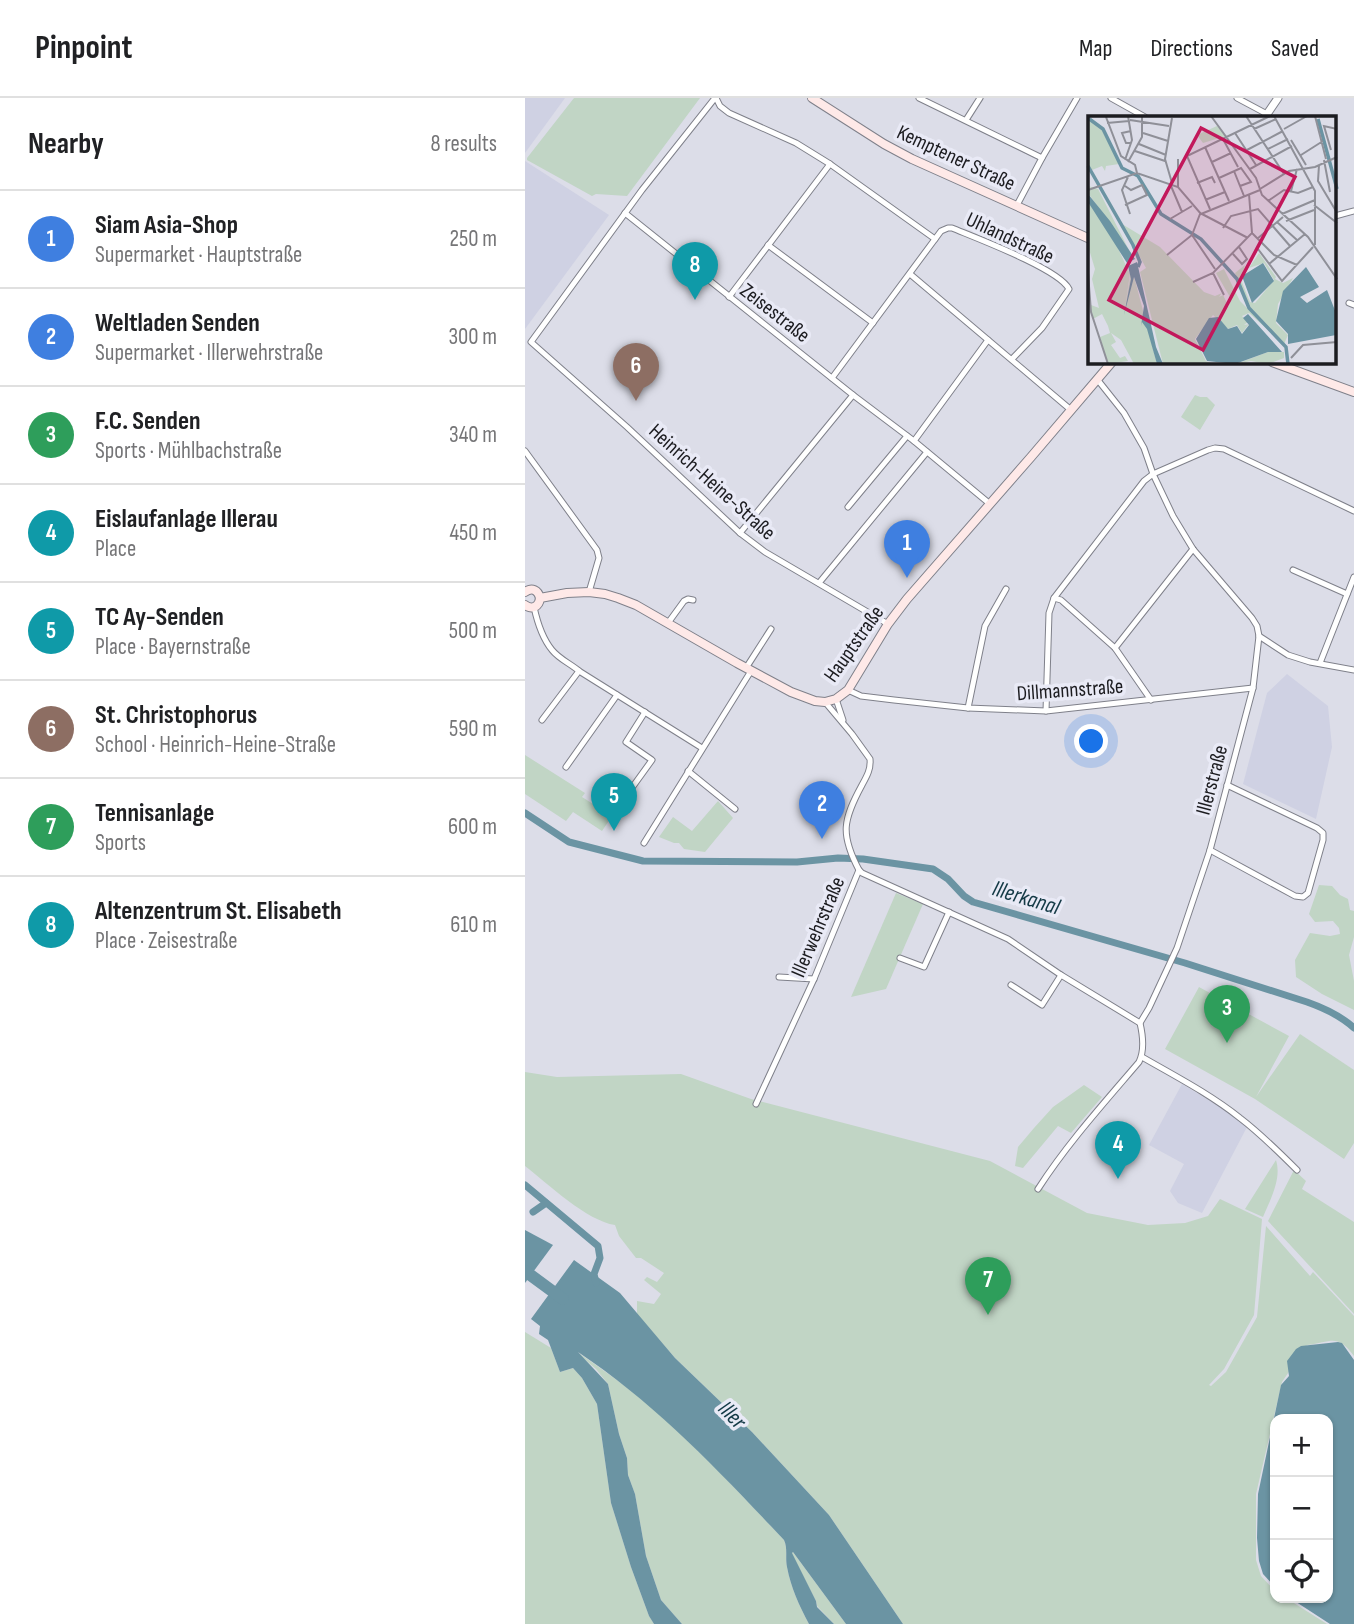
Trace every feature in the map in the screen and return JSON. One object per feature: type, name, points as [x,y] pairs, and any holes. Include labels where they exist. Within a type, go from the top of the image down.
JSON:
[{"type":"main road","name":"Kemptener Straße","points":[[812,98],[912,159],[1088,238]]},
{"type":"main road","name":"Hauptstraße","points":[[540,598],[589,592],[618,598],[636,605],[748,670],[809,699],[825,702],[835,699],[848,690],[888,624],[937,563],[1110,364]]},
{"type":"main road","points":[[1277,364],[1354,392]]},
{"type":"main road","points":[[527,588],[535,590],[540,598],[539,604],[529,606]]},
{"type":"street","points":[[625,213],[715,98],[729,113],[794,142],[829,164],[935,239]]},
{"type":"street","points":[[919,98],[1042,158]]},
{"type":"street","points":[[966,120],[980,98]]},
{"type":"street","points":[[1017,205],[1077,98]]},
{"type":"street","points":[[1111,98],[1144,116]]},
{"type":"street","points":[[1237,98],[1266,116],[1277,98]]},
{"type":"street","points":[[729,297],[829,164]]},
{"type":"street","points":[[1336,216],[1354,211]]},
{"type":"street","name":"Zeisestraße","points":[[625,213],[990,504]]},
{"type":"street","name":"Heinrich-Heine-Straße","points":[[625,213],[531,342],[740,533],[765,552],[888,624]]},
{"type":"street","name":"Uhlandstraße","points":[[832,378],[941,231],[948,228],[1006,250],[1067,284],[1069,289],[1042,328],[1011,359]]},
{"type":"street","points":[[768,245],[873,323]]},
{"type":"street","points":[[910,274],[1071,410]]},
{"type":"street","points":[[914,441],[988,340]]},
{"type":"street","points":[[1097,379],[1124,413],[1144,448],[1173,516],[1193,549],[1252,618],[1259,636],[1288,655],[1354,670]]},
{"type":"street","points":[[740,533],[853,395]]},
{"type":"street","points":[[848,507],[907,436]]},
{"type":"street","points":[[1046,711],[1049,613],[1054,598],[1144,481],[1153,474],[1208,450],[1224,449],[1354,511]]},
{"type":"street","points":[[525,451],[597,550],[599,558],[589,592]]},
{"type":"street","points":[[819,583],[927,452]]},
{"type":"street","points":[[1115,648],[1193,549]]},
{"type":"street","points":[[1293,570],[1347,594]]},
{"type":"street","points":[[1319,663],[1354,578]]},
{"type":"street","points":[[968,708],[985,626],[1006,589]]},
{"type":"street","points":[[1054,598],[1061,600],[1115,648],[1151,700]]},
{"type":"street","points":[[668,623],[684,601],[693,600]]},
{"type":"street","points":[[529,606],[552,650],[579,671],[702,748]]},
{"type":"street","points":[[643,843],[771,629]]},
{"type":"street","name":"Illerstraße","points":[[1140,1023],[1177,948],[1210,850],[1253,688],[1259,636]]},
{"type":"street","points":[[542,720],[579,671]]},
{"type":"street","name":"Dillmannstraße","points":[[848,690],[861,696],[968,708],[1046,711],[1253,688]]},
{"type":"street","points":[[566,767],[617,695]]},
{"type":"street","name":"Illerwehrstraße","points":[[835,699],[846,726]]},
{"type":"street","name":"Illerwehrstraße","points":[[756,1104],[814,979],[858,868],[851,853],[845,822],[871,763],[846,726],[825,702]]},
{"type":"street","points":[[626,796],[652,760],[626,742],[645,712]]},
{"type":"street","points":[[688,771],[735,809]]},
{"type":"street","points":[[1210,850],[1295,896],[1303,897],[1308,893],[1323,833],[1227,785]]},
{"type":"street","points":[[858,868],[862,873],[1008,939],[1140,1023],[1143,1043],[1139,1062],[1048,1172],[1038,1189]]},
{"type":"street","points":[[900,958],[924,967],[949,912]]},
{"type":"street","points":[[1011,985],[1042,1005],[1061,975]]},
{"type":"street","points":[[779,977],[814,979]]},
{"type":"street","points":[[1142,1057],[1240,1117],[1297,1170]]},
{"type":"shaded area","points":[[525,98],[565,98],[525,153]]},
{"type":"shaded area","points":[[525,161],[609,215],[525,329]]},
{"type":"shaded area","points":[[1287,674],[1328,706],[1332,747],[1316,819],[1243,784],[1267,693]]},
{"type":"shaded area","points":[[1182,1084],[1247,1127],[1202,1213],[1178,1203],[1170,1191],[1184,1164],[1149,1145]]},
{"type":"green space","points":[[574,98],[700,98],[627,196],[592,196],[527,160]]},
{"type":"green space","points":[[1195,395],[1207,397],[1215,405],[1200,430],[1181,417]]},
{"type":"green space","points":[[525,755],[585,793],[582,797],[612,816],[602,831],[573,812],[566,821],[525,794]]},
{"type":"green space","points":[[718,801],[733,818],[705,852],[684,849],[679,843],[659,837],[673,817],[692,831]]},
{"type":"green space","points":[[1319,885],[1332,886],[1348,899],[1350,910],[1354,911],[1354,937],[1349,955],[1354,981],[1354,1010],[1296,977],[1295,960],[1310,933],[1330,936],[1340,934],[1333,921],[1315,922],[1309,914]]},
{"type":"green space","points":[[896,893],[923,904],[886,989],[851,997]]},
{"type":"green space","points":[[1199,987],[1289,1036],[1256,1097],[1300,1034],[1354,1070],[1354,1143],[1344,1159],[1255,1099],[1165,1049]]},
{"type":"green space","points":[[525,1072],[557,1077],[681,1074],[751,1099],[990,1161],[1087,1213],[1148,1225],[1185,1223],[1208,1216],[1220,1199],[1262,1219],[1254,1315],[1224,1369],[1209,1385],[1226,1372],[1257,1317],[1266,1226],[1310,1276],[1313,1272],[1354,1316],[1354,1356],[1338,1342],[1307,1345],[1282,1382],[1275,1414],[1270,1414],[1270,1434],[1256,1494],[1256,1560],[1261,1576],[1270,1586],[1270,1603],[1294,1603],[1327,1624],[903,1624],[829,1515],[752,1432],[675,1358],[637,1314],[637,1301],[654,1304],[661,1294],[644,1280],[647,1277],[657,1282],[664,1273],[641,1258],[636,1258],[619,1236],[615,1225],[592,1217],[525,1166]]},
{"type":"green space","points":[[1084,1085],[1102,1097],[1071,1133],[1058,1126],[1023,1168],[1015,1166],[1018,1147],[1034,1128],[1053,1107]]},
{"type":"green space","points":[[1276,1160],[1276,1182],[1263,1217],[1245,1209]]},
{"type":"green space","points":[[1294,1170],[1306,1181],[1302,1189],[1354,1222],[1354,1314],[1268,1221]]},
{"type":"green space","points":[[525,1332],[551,1348],[560,1372],[573,1368],[597,1404],[611,1503],[631,1567],[654,1624],[525,1624]]},
{"type":"green space","points":[[570,1347],[660,1415],[784,1540],[791,1582],[809,1624],[682,1624],[661,1600],[646,1556],[635,1494],[628,1475],[627,1458],[608,1384],[596,1369]]},
{"type":"green space","points":[[793,1552],[846,1624],[834,1624],[817,1606],[791,1553]]},
{"type":"water","points":[[525,1230],[553,1245],[525,1283]]},
{"type":"water","points":[[574,1260],[620,1293],[675,1358],[752,1432],[829,1515],[903,1624],[846,1624],[793,1552],[817,1607],[834,1624],[809,1624],[791,1582],[784,1540],[661,1416],[578,1352],[608,1384],[627,1458],[628,1475],[635,1494],[646,1556],[661,1600],[682,1624],[654,1624],[631,1567],[611,1503],[597,1404],[573,1368],[560,1372],[548,1340],[539,1334],[540,1326],[531,1319]]},
{"type":"water","points":[[1342,1343],[1354,1360],[1354,1624],[1330,1624],[1298,1603],[1333,1603],[1333,1414],[1275,1414],[1281,1385],[1289,1376],[1287,1361],[1301,1346]]},
{"type":"water","points":[[1270,1437],[1270,1582],[1263,1574],[1259,1561],[1258,1494]]},
{"type":"waterway","name":"Illerkanal","points":[[525,813],[569,842],[643,861],[797,862],[838,858],[933,869],[973,902],[1185,963],[1307,1002],[1332,1012],[1354,1028]]},
{"type":"waterway","points":[[525,1185],[598,1246],[600,1258],[594,1274],[596,1283]]},
{"type":"waterway","points":[[533,1212],[546,1203]]},
{"type":"waterway","name":"Iller","points":[[525,1271],[563,1299]]},
{"type":"place","name":"Altenzentrum St. Elisabeth","points":[[695,300]]},
{"type":"place","name":"St. Christophorus","points":[[636,401]]},
{"type":"place","name":"Siam Asia-Shop","points":[[907,578]]},
{"type":"place","name":"TC Ay-Senden","points":[[614,831]]},
{"type":"place","name":"Weltladen Senden","points":[[822,839]]},
{"type":"place","name":"F.C. Senden","points":[[1227,1043]]},
{"type":"place","name":"Eislaufanlage Illerau","points":[[1118,1179]]},
{"type":"place","name":"Tennisanlage","points":[[988,1315]]}]
